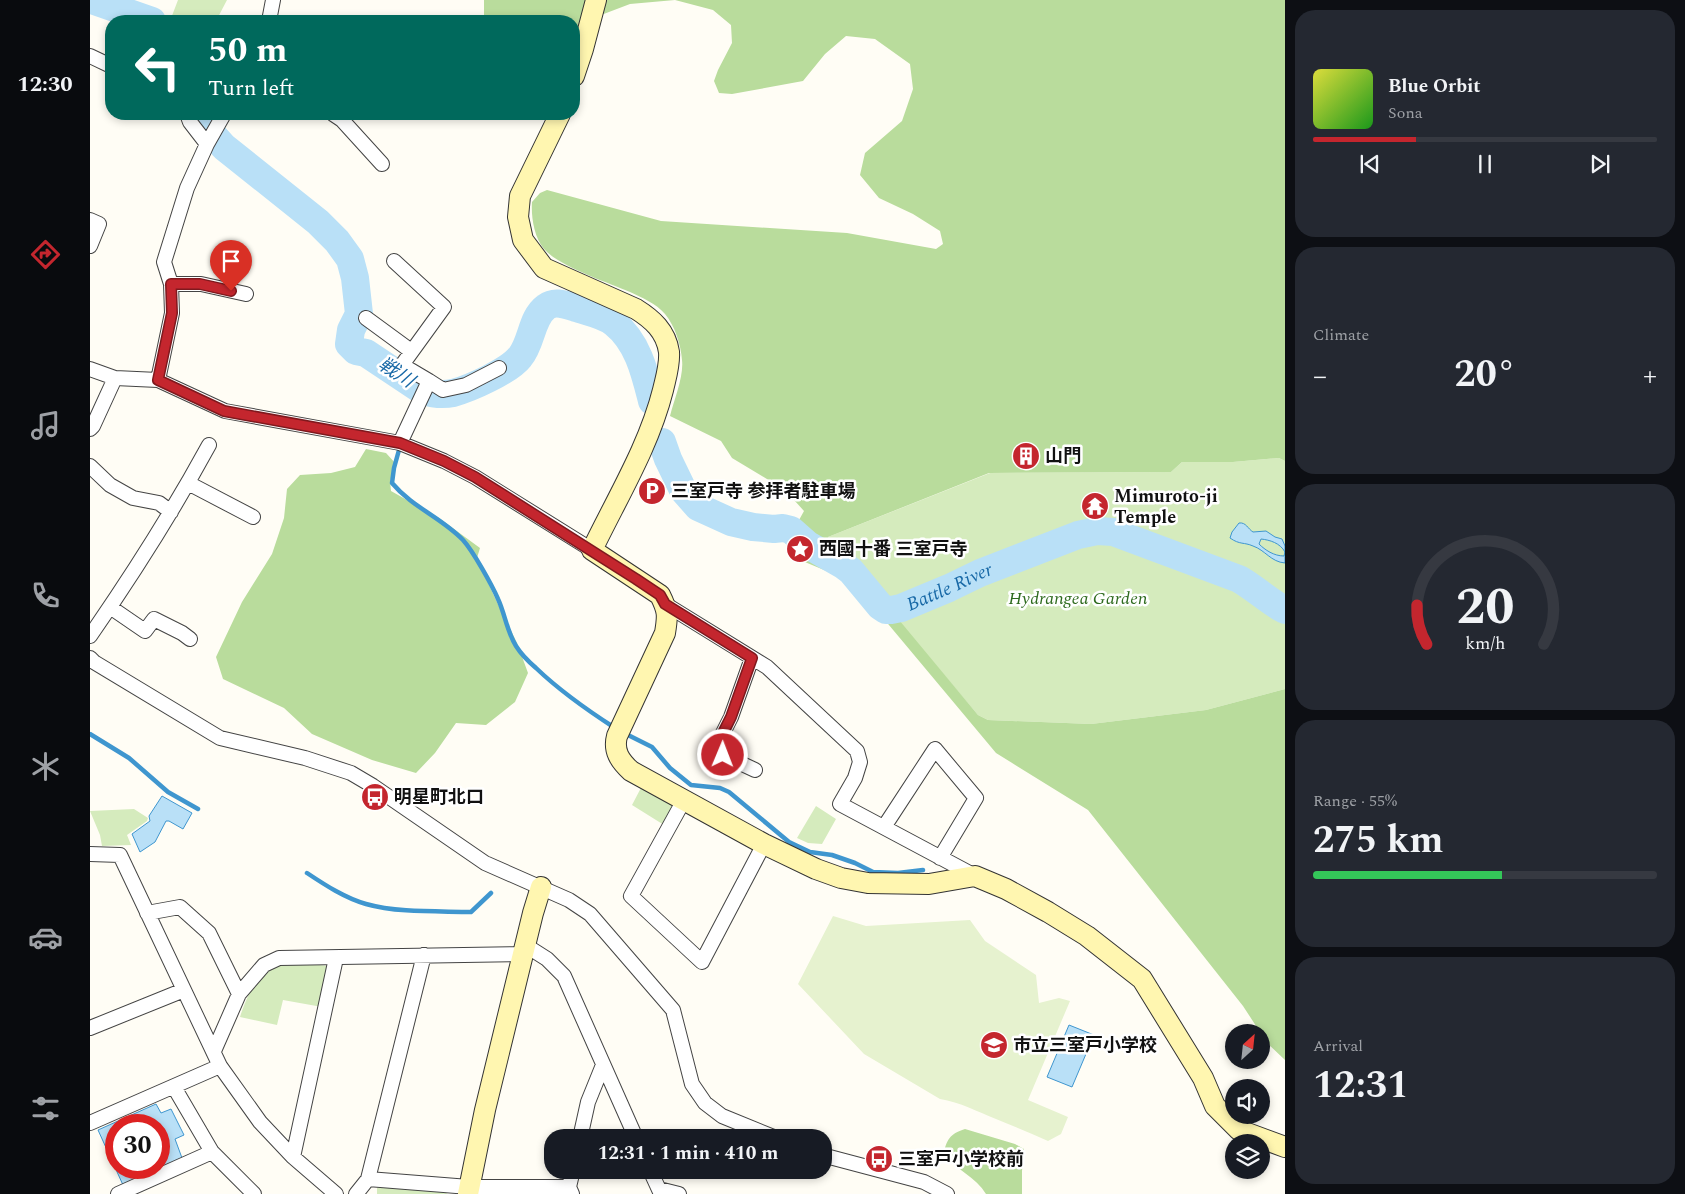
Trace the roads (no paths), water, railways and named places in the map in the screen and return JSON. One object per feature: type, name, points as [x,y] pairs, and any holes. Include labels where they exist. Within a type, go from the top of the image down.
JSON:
[{"type":"street","points":[[270,15],[273,0]]},
{"type":"street","points":[[580,58],[596,0]]},
{"type":"street","points":[[90,56],[105,63]]},
{"type":"street","points":[[189,120],[211,137]]},
{"type":"street","points":[[158,380],[172,313],[171,284],[164,262],[187,188],[221,120]]},
{"type":"street","points":[[342,120],[382,164]]},
{"type":"street","points":[[557,120],[520,196],[518,217],[523,240],[544,268],[636,308],[649,317],[660,328],[669,351],[668,369],[660,403],[645,443],[592,550]]},
{"type":"street","points":[[90,220],[99,224],[90,246]]},
{"type":"street","points":[[394,261],[444,307],[402,365],[427,388],[443,390],[466,384],[499,368]]},
{"type":"street","points":[[171,284],[200,284],[246,294]]},
{"type":"street","points":[[366,318],[411,351]]},
{"type":"street","points":[[90,369],[115,378],[158,380],[224,411],[400,443],[444,461],[475,477],[660,595],[665,604],[668,616],[665,633],[620,728],[616,752],[622,763],[632,771],[764,844],[816,869],[841,878],[868,883],[929,884],[975,876]]},
{"type":"street","points":[[90,429],[115,378]]},
{"type":"street","points":[[400,443],[427,388]]},
{"type":"street","points":[[90,636],[170,512],[209,445]]},
{"type":"street","points":[[90,466],[110,485],[133,498],[159,503],[170,512]]},
{"type":"street","points":[[188,483],[253,517]]},
{"type":"street","points":[[665,604],[767,668],[857,751],[860,762],[855,778],[840,804],[975,876],[1006,889],[1099,944],[1142,979],[1203,1078],[1215,1106],[1239,1130],[1285,1147]]},
{"type":"street","points":[[110,607],[145,631],[154,620],[186,632]]},
{"type":"street","points":[[90,658],[220,738],[305,758],[351,773],[486,862],[569,900],[590,914],[673,1010],[692,1084],[705,1103],[722,1116],[754,1129]]},
{"type":"street","points":[[752,658],[731,717],[720,739],[723,755],[755,770]]},
{"type":"street","points":[[884,827],[935,749],[976,798],[940,858]]},
{"type":"street","points":[[684,800],[631,896],[702,962],[764,844]]},
{"type":"street","points":[[90,854],[120,855],[220,1066],[260,1122],[294,1157],[336,1194]]},
{"type":"street","points":[[469,1191],[485,1110],[541,887]]},
{"type":"street","points":[[147,913],[180,907],[209,933],[239,994]]},
{"type":"street","points":[[214,1051],[239,994],[264,965],[279,958],[336,958],[525,950],[547,959],[564,976],[632,1129]]},
{"type":"street","points":[[356,1194],[368,1179],[424,955]]},
{"type":"street","points":[[294,1157],[336,958]]},
{"type":"street","points":[[90,1028],[184,990]]},
{"type":"street","points":[[582,1129],[588,1102],[603,1065]]},
{"type":"street","points":[[90,1123],[220,1066]]},
{"type":"street","points":[[174,1087],[212,1152],[254,1194]]},
{"type":"street","points":[[118,1194],[212,1152]]},
{"type":"street","points":[[832,1158],[924,1182],[947,1194]]},
{"type":"street","points":[[368,1179],[469,1191],[570,1191]]},
{"type":"street","points":[[654,1179],[660,1191],[679,1194]]},
{"type":"street","points":[[916,1194],[924,1182]]},
{"type":"water","points":[[1241,523],[1253,532],[1266,531],[1282,539],[1285,546],[1285,552],[1285,563],[1276,560],[1257,548],[1233,540],[1230,538],[1232,532]],"holes":[[[1261,539],[1278,544],[1285,552],[1284,556],[1273,554],[1264,548],[1259,544]]]},
{"type":"water","points":[[162,796],[192,813],[183,829],[166,821],[155,842],[140,852],[132,834],[150,821],[149,816]]},
{"type":"water","points":[[1069,1025],[1094,1035],[1072,1087],[1047,1077]]},
{"type":"water","points":[[156,1104],[161,1113],[171,1109],[184,1135],[175,1139],[182,1158],[170,1163],[170,1114],[134,1114]]},
{"type":"water","points":[[105,1127],[105,1145],[98,1130]]},
{"type":"water","points":[[120,1179],[136,1179],[123,1185]]},
{"type":"waterway","name":"戦川","points":[[92,0],[135,15]]},
{"type":"waterway","name":"戦川","points":[[203,120],[206,127],[224,147],[318,222],[337,241],[350,259],[355,278],[359,314],[351,330],[349,344],[356,351],[366,353],[423,391],[438,394],[453,393],[489,378],[515,362],[527,345],[537,317],[549,305],[561,304],[606,318],[622,331],[635,349],[652,401]]},
{"type":"waterway","name":"Battle River","points":[[662,442],[683,490],[698,507],[731,522],[753,527],[791,530],[808,545],[851,571],[880,606],[886,610],[901,608],[980,573],[1078,535],[1097,531],[1113,532],[1239,579],[1285,610]]},
{"type":"waterway","points":[[399,450],[392,483],[409,499],[455,532],[467,545],[495,593],[510,635],[520,652],[533,666],[564,692],[615,728]]},
{"type":"waterway","points":[[624,733],[652,747],[670,768],[691,785],[720,788],[729,792],[789,842],[810,852],[832,855],[873,872],[898,873],[923,870]]},
{"type":"waterway","points":[[90,734],[129,758],[168,792],[198,809]]},
{"type":"waterway","points":[[307,873],[350,898],[366,904],[391,909],[471,912],[491,893]]},
{"type":"place","name":"山門","points":[[1026,456]]},
{"type":"place","name":"三室戸寺 参拝者駐車場","points":[[652,491]]},
{"type":"place","name":"Mimuroto-ji Temple","points":[[1095,506]]},
{"type":"place","name":"西國十番 三室戸寺","points":[[800,549]]},
{"type":"place","name":"明星町北口","points":[[375,797]]},
{"type":"place","name":"市立三室戸小学校","points":[[994,1045]]},
{"type":"place","name":"三室戸小学校前","points":[[879,1159]]},
{"type":"park label","name":"Hydrangea Garden","points":[[1078,598]]}]
